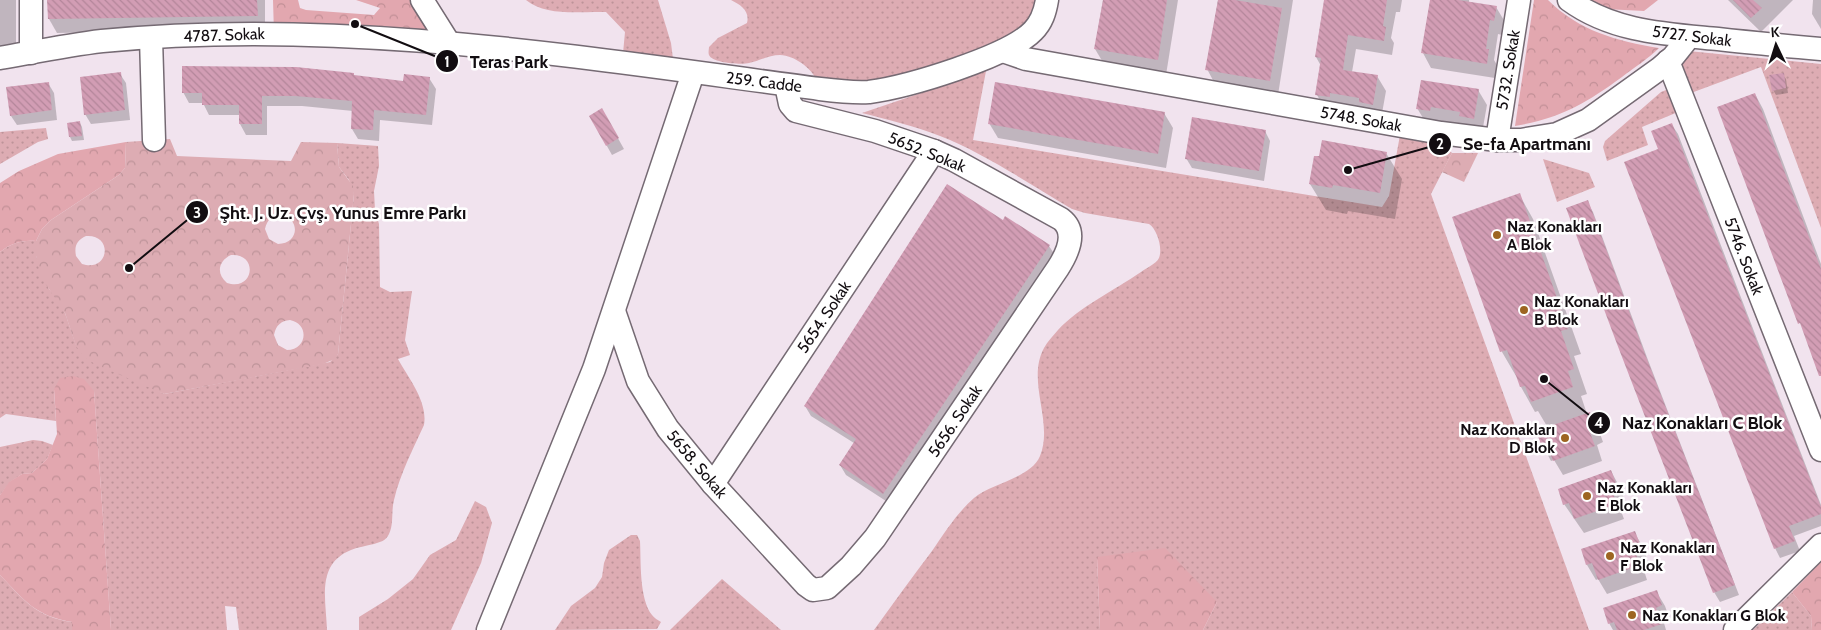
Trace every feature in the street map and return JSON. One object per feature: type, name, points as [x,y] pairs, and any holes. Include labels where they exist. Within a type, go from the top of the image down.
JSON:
[{"type":"street","points":[[30,0],[31,53]]},
{"type":"street","points":[[422,0],[449,42]]},
{"type":"street","name":"259. Cadde","points":[[449,42],[786,85],[845,92],[868,92],[891,88],[935,75],[1003,51],[1024,39],[1039,24],[1044,15],[1048,0]]},
{"type":"street","name":"5732. Sokak","points":[[1497,140],[1519,0]]},
{"type":"street","name":"5727. Sokak","points":[[1569,0],[1606,21],[1647,31],[1821,49]]},
{"type":"street","name":"4787. Sokak","points":[[0,58],[101,42],[152,38],[274,34],[449,42]]},
{"type":"street","name":"5748. Sokak","points":[[1003,51],[1016,57],[1432,131],[1497,140],[1520,140],[1543,138],[1574,127],[1600,112],[1668,61],[1689,36]]},
{"type":"street","points":[[152,38],[154,140]]},
{"type":"street","name":"5746. Sokak","points":[[1668,61],[1821,450]]},
{"type":"street","points":[[488,630],[594,369],[693,73]]},
{"type":"street","name":"5652. Sokak","points":[[786,85],[790,104],[796,111],[875,131],[934,151],[954,160],[1061,219],[1067,226],[1069,234]]},
{"type":"street","name":"5654. Sokak","points":[[713,484],[934,151]]},
{"type":"street","name":"5656. Sokak","points":[[818,590],[828,588],[851,566],[890,518],[1065,258],[1069,250],[1069,234]]},
{"type":"street","name":"5658. Sokak","points":[[614,310],[628,356],[643,390],[668,429],[713,484],[806,585],[813,590],[818,590]]},
{"type":"street","points":[[1735,630],[1821,545]]},
{"type":"green space","points":[[273,0],[298,0],[300,8],[306,10],[374,15],[380,8],[356,0],[422,0],[449,43],[274,34]]},
{"type":"green space","points":[[526,0],[658,0],[671,43],[673,59],[622,64],[625,32],[606,12],[554,11],[543,9]]},
{"type":"green space","points":[[731,0],[1047,0],[1039,24],[891,88],[817,80],[802,63],[780,55],[740,64],[721,62],[711,58],[709,47],[718,38],[747,23],[746,12],[741,6]]},
{"type":"green space","points":[[1534,0],[1548,0],[1573,20],[1599,33],[1628,42],[1659,48],[1622,77],[1572,109],[1546,119],[1515,126]]},
{"type":"green space","points":[[1589,0],[1658,0],[1644,11],[1605,9]]},
{"type":"green space","points":[[1688,51],[1821,64],[1821,228],[1761,67],[1691,93],[1681,61]]},
{"type":"green space","points":[[986,71],[973,140],[1382,207],[1389,196],[1400,135],[1440,142],[1452,153],[1431,194],[1589,630],[1203,630],[1217,602],[1097,558],[1100,630],[874,630],[962,510],[982,493],[1028,470],[1040,456],[1044,429],[1038,374],[1039,361],[1048,341],[1076,314],[1153,264],[1158,260],[1160,254],[1157,234],[1149,224],[1072,209],[991,160],[957,143],[902,123],[862,113]]},
{"type":"green space","points":[[1669,91],[1678,112],[1642,127],[1648,145],[1607,161],[1603,147],[1605,141],[1661,92]]},
{"type":"green space","points":[[46,128],[48,139],[38,142],[0,164],[0,132]]},
{"type":"green space","points":[[170,139],[177,156],[291,161],[301,142],[337,143],[339,167],[353,186],[354,194],[338,354],[335,359],[323,364],[164,394],[95,364],[84,357],[76,346],[65,313],[41,277],[36,256],[36,241],[42,229],[51,220],[119,175],[125,168],[126,142]],"holes":[[[281,214],[287,217],[294,226],[293,236],[285,243],[278,244],[269,239],[265,229],[270,218]],[[86,236],[95,237],[101,241],[105,253],[103,259],[98,263],[91,265],[82,264],[76,256],[75,249],[78,241]],[[231,255],[240,256],[246,260],[250,272],[248,278],[236,284],[227,283],[220,272],[221,264]],[[287,321],[296,322],[301,326],[304,336],[299,346],[287,350],[278,345],[274,335],[278,326]]]},
{"type":"green space","points":[[126,142],[125,168],[119,175],[51,220],[42,229],[36,241],[17,243],[0,252],[0,183],[19,171],[58,154]]},
{"type":"green space","points":[[337,143],[378,146],[379,166],[374,191],[375,210],[379,224],[380,287],[390,292],[412,291],[405,340],[410,355],[398,359],[420,399],[423,408],[424,425],[407,462],[397,490],[389,534],[381,542],[351,550],[340,556],[332,564],[328,573],[325,595],[327,630],[239,630],[236,607],[225,606],[227,630],[111,630],[94,391],[54,390],[56,421],[6,414],[0,418],[0,252],[17,243],[36,241],[36,256],[49,289],[60,302],[65,313],[76,345],[164,394],[330,362],[338,354],[354,194],[349,180],[339,167]]},
{"type":"green space","points":[[1452,153],[1478,153],[1464,182],[1442,172]]},
{"type":"green space","points":[[1543,159],[1589,173],[1595,187],[1557,202]]},
{"type":"green space","points":[[73,376],[84,379],[94,391],[111,630],[72,630],[72,622],[49,616],[31,606],[0,575],[0,495],[9,482],[22,474],[32,473],[47,459],[57,434],[54,389],[60,378]]},
{"type":"green space","points":[[33,440],[53,445],[47,459],[32,473],[22,474],[10,482],[0,495],[0,447]]},
{"type":"green space","points":[[475,501],[486,507],[492,523],[481,563],[451,630],[359,630],[359,617],[388,599],[413,579],[430,555],[456,540]]},
{"type":"green space","points":[[631,535],[637,535],[640,541],[643,590],[648,608],[653,616],[661,622],[657,629],[555,630],[571,606],[595,588],[602,577],[604,563],[609,550]]},
{"type":"green space","points":[[1165,548],[1217,602],[1203,630],[1100,630],[1097,557]]},
{"type":"green space","points":[[1821,562],[1821,630],[1812,630],[1811,616],[1792,592]]},
{"type":"green space","points":[[0,575],[24,600],[40,612],[60,620],[72,622],[72,630],[0,630]]},
{"type":"green space","points":[[722,579],[781,630],[670,630]]},
{"type":"green space","points":[[1792,592],[1811,616],[1812,630],[1753,630]]},
{"type":"building","points":[[47,0],[257,0],[258,16],[48,19]]},
{"type":"building","points":[[1103,0],[1167,0],[1158,60],[1094,49]]},
{"type":"building","points":[[1218,0],[1235,0],[1282,8],[1270,81],[1205,70]]},
{"type":"building","points":[[1324,0],[1387,0],[1383,26],[1386,27],[1384,41],[1348,35],[1343,70],[1378,75],[1373,105],[1359,102],[1359,98],[1330,93],[1330,97],[1315,95],[1321,58],[1315,57]]},
{"type":"building","points":[[1430,0],[1458,0],[1497,6],[1494,21],[1490,20],[1486,49],[1489,49],[1487,64],[1421,53]]},
{"type":"building","points":[[1733,0],[1753,0],[1762,8],[1751,18]]},
{"type":"building","points":[[182,66],[296,67],[354,73],[354,75],[403,81],[404,74],[430,77],[426,115],[374,110],[373,130],[351,129],[352,101],[295,96],[262,96],[262,124],[239,124],[239,105],[202,105],[202,93],[182,93]]},
{"type":"building","points":[[121,72],[125,110],[84,115],[80,77]]},
{"type":"building","points":[[1784,73],[1786,88],[1772,91],[1769,75]]},
{"type":"building","points":[[1421,80],[1479,89],[1474,119],[1459,116],[1460,112],[1431,107],[1430,111],[1416,109]]},
{"type":"building","points":[[49,82],[52,110],[10,116],[6,87]]},
{"type":"building","points":[[995,82],[1165,112],[1158,154],[988,124]]},
{"type":"building","points":[[1755,93],[1821,269],[1821,376],[1819,376],[1800,323],[1798,324],[1717,107]]},
{"type":"building","points":[[602,108],[619,138],[606,146],[589,116]]},
{"type":"building","points":[[1192,117],[1266,130],[1259,171],[1185,159]]},
{"type":"building","points":[[80,121],[82,136],[69,137],[67,123]]},
{"type":"building","points":[[1672,123],[1821,507],[1821,514],[1789,526],[1795,541],[1774,549],[1624,162],[1658,149],[1651,131]]},
{"type":"building","points":[[1322,140],[1387,152],[1380,193],[1333,185],[1332,188],[1309,184],[1314,156],[1319,156]]},
{"type":"building","points":[[947,184],[1003,220],[1005,216],[1050,245],[883,494],[839,465],[856,439],[804,406]]},
{"type":"building","points":[[1520,193],[1568,329],[1561,331],[1574,369],[1568,371],[1573,387],[1531,402],[1525,386],[1520,387],[1507,350],[1500,352],[1452,217]]},
{"type":"building","points":[[1588,200],[1643,349],[1735,585],[1713,593],[1566,208]]},
{"type":"building","name":"Naz Konakları D Blok","points":[[1590,412],[1596,427],[1589,430],[1595,446],[1553,461],[1547,444],[1542,447],[1536,431]]},
{"type":"building","name":"Naz Konakları E Blok","points":[[1611,470],[1617,486],[1611,488],[1617,504],[1574,519],[1569,503],[1563,505],[1558,489]]},
{"type":"building","name":"Naz Konakları F Blok","points":[[1635,531],[1641,547],[1634,549],[1640,565],[1598,580],[1592,563],[1586,565],[1581,549]]},
{"type":"building","name":"Naz Konakları G Blok","points":[[1657,590],[1662,605],[1656,608],[1662,624],[1644,630],[1617,630],[1614,622],[1608,624],[1603,608]]},
{"type":"place","name":"Teras Park","points":[[355,24]]},
{"type":"place","name":"Se-fa Apartmanı","points":[[1348,170]]},
{"type":"place","name":"Naz Konakları A Blok","points":[[1497,235]]},
{"type":"place","name":"Şht. J. Uz. Çvş. Yunus Emre Parkı","points":[[129,268]]},
{"type":"place","name":"Naz Konakları B Blok","points":[[1524,310]]},
{"type":"place","name":"Naz Konakları C Blok","points":[[1544,379]]},
{"type":"place","name":"Naz Konakları D Blok","points":[[1565,438]]},
{"type":"place","name":"Naz Konakları E Blok","points":[[1587,496]]},
{"type":"place","name":"Naz Konakları F Blok","points":[[1610,556]]},
{"type":"place","name":"Naz Konakları G Blok","points":[[1632,615]]}]
